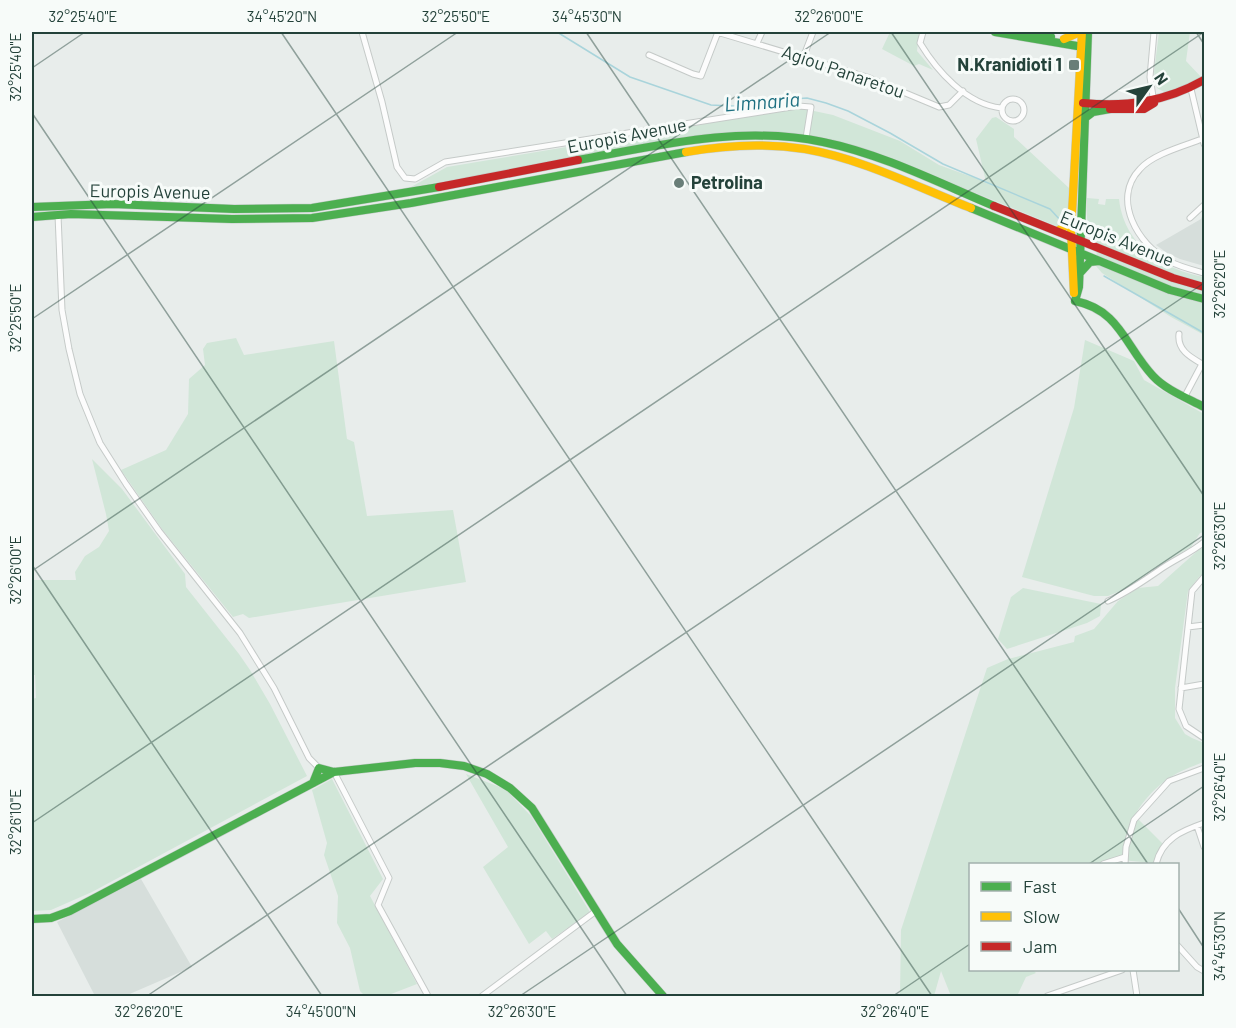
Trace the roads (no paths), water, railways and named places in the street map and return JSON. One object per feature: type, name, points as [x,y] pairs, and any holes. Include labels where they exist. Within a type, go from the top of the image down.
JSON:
[{"type":"main road","points":[[995,32],[1084,45]]},
{"type":"main road","points":[[1026,32],[1084,45]]},
{"type":"main road","points":[[1064,39],[1081,32],[1084,45],[1071,238],[1076,251],[1079,274],[1075,301]]},
{"type":"main road","points":[[1084,45],[1089,32]]},
{"type":"main road","points":[[1081,105],[1154,102],[1173,97],[1204,80]]},
{"type":"main road","points":[[1085,118],[1093,112],[1144,109],[1154,102]]},
{"type":"main road","points":[[1081,105],[1110,110]]},
{"type":"main road","points":[[1075,301],[1085,118],[1081,105]]},
{"type":"main road","name":"Europis Avenue","points":[[32,207],[112,204],[234,209],[312,208],[411,192],[698,138],[736,135],[806,138],[830,142],[864,153],[1071,238],[1173,278],[1204,287]]},
{"type":"main road","name":"Europis Avenue","points":[[32,217],[126,214],[242,219],[312,218],[411,203],[683,152],[733,146],[799,148],[878,170],[1170,290],[1204,299]]},
{"type":"main road","points":[[1057,231],[1068,225],[1072,217]]},
{"type":"main road","points":[[1079,274],[1083,267],[1091,261],[1102,261]]},
{"type":"main road","points":[[1075,301],[1093,304],[1103,310],[1115,323],[1152,376],[1204,407]]},
{"type":"main road","points":[[313,783],[320,768],[334,772],[434,762],[461,765],[497,777],[532,808],[621,949],[663,996]]},
{"type":"main road","points":[[32,919],[51,918],[70,910],[334,772]]},
{"type":"street","points":[[362,32],[397,167],[405,178],[409,179],[416,179],[445,162],[798,106],[810,107],[806,138]]},
{"type":"street","points":[[649,55],[701,76],[718,32]]},
{"type":"street","name":"Agiou Panaretou","points":[[718,32],[867,77],[939,107],[949,105],[963,92]]},
{"type":"street","points":[[757,43],[762,32]]},
{"type":"street","points":[[803,58],[813,32]]},
{"type":"street","points":[[923,32],[920,43],[931,61],[963,92],[987,106],[1002,108]]},
{"type":"street","points":[[1154,32],[1150,76],[1154,102]]},
{"type":"street","points":[[1191,88],[1203,141],[1148,161],[1132,178],[1127,198],[1130,215],[1149,246],[1169,261],[1204,273]]},
{"type":"street","points":[[1015,99],[1022,104],[1024,113],[1019,120],[1010,122],[1003,116],[1002,108],[1006,101],[1015,99]]},
{"type":"street","points":[[1190,218],[1204,205]]},
{"type":"street","points":[[58,215],[62,310],[67,339],[80,394],[100,443],[159,531],[240,633],[274,688],[309,758],[320,768]]},
{"type":"street","points":[[1179,334],[1178,340],[1182,350],[1203,365],[1185,396]]},
{"type":"street","points":[[1108,601],[1150,578],[1204,542]]},
{"type":"street","points":[[1204,577],[1192,591],[1179,709],[1186,726],[1204,738]]},
{"type":"street","points":[[1188,627],[1204,625]]},
{"type":"street","points":[[1181,688],[1204,684]]},
{"type":"street","points":[[1125,863],[1134,820],[1152,798],[1169,781],[1204,768]]},
{"type":"street","points":[[334,772],[389,878],[378,905],[428,996]]},
{"type":"street","points":[[1156,863],[1161,851],[1172,838],[1204,823]]},
{"type":"street","points":[[1197,826],[1204,848]]},
{"type":"street","points":[[1106,863],[1125,857]]},
{"type":"street","points":[[482,996],[596,911]]},
{"type":"street","points":[[1179,947],[1197,967],[1204,971]]},
{"type":"street","points":[[1047,996],[1116,971]]},
{"type":"street","points":[[1133,971],[1137,996]]},
{"type":"waterway","name":"Limnaria","points":[[557,32],[630,77],[711,105],[750,107],[807,98],[848,111],[943,164],[1050,209],[1062,222]]},
{"type":"waterway","name":"Limnaria","points":[[1104,276],[1204,333]]},
{"type":"place","name":"N.Kranidioti 1","points":[[1074,65]]},
{"type":"place","name":"Petrolina","points":[[679,183]]}]
